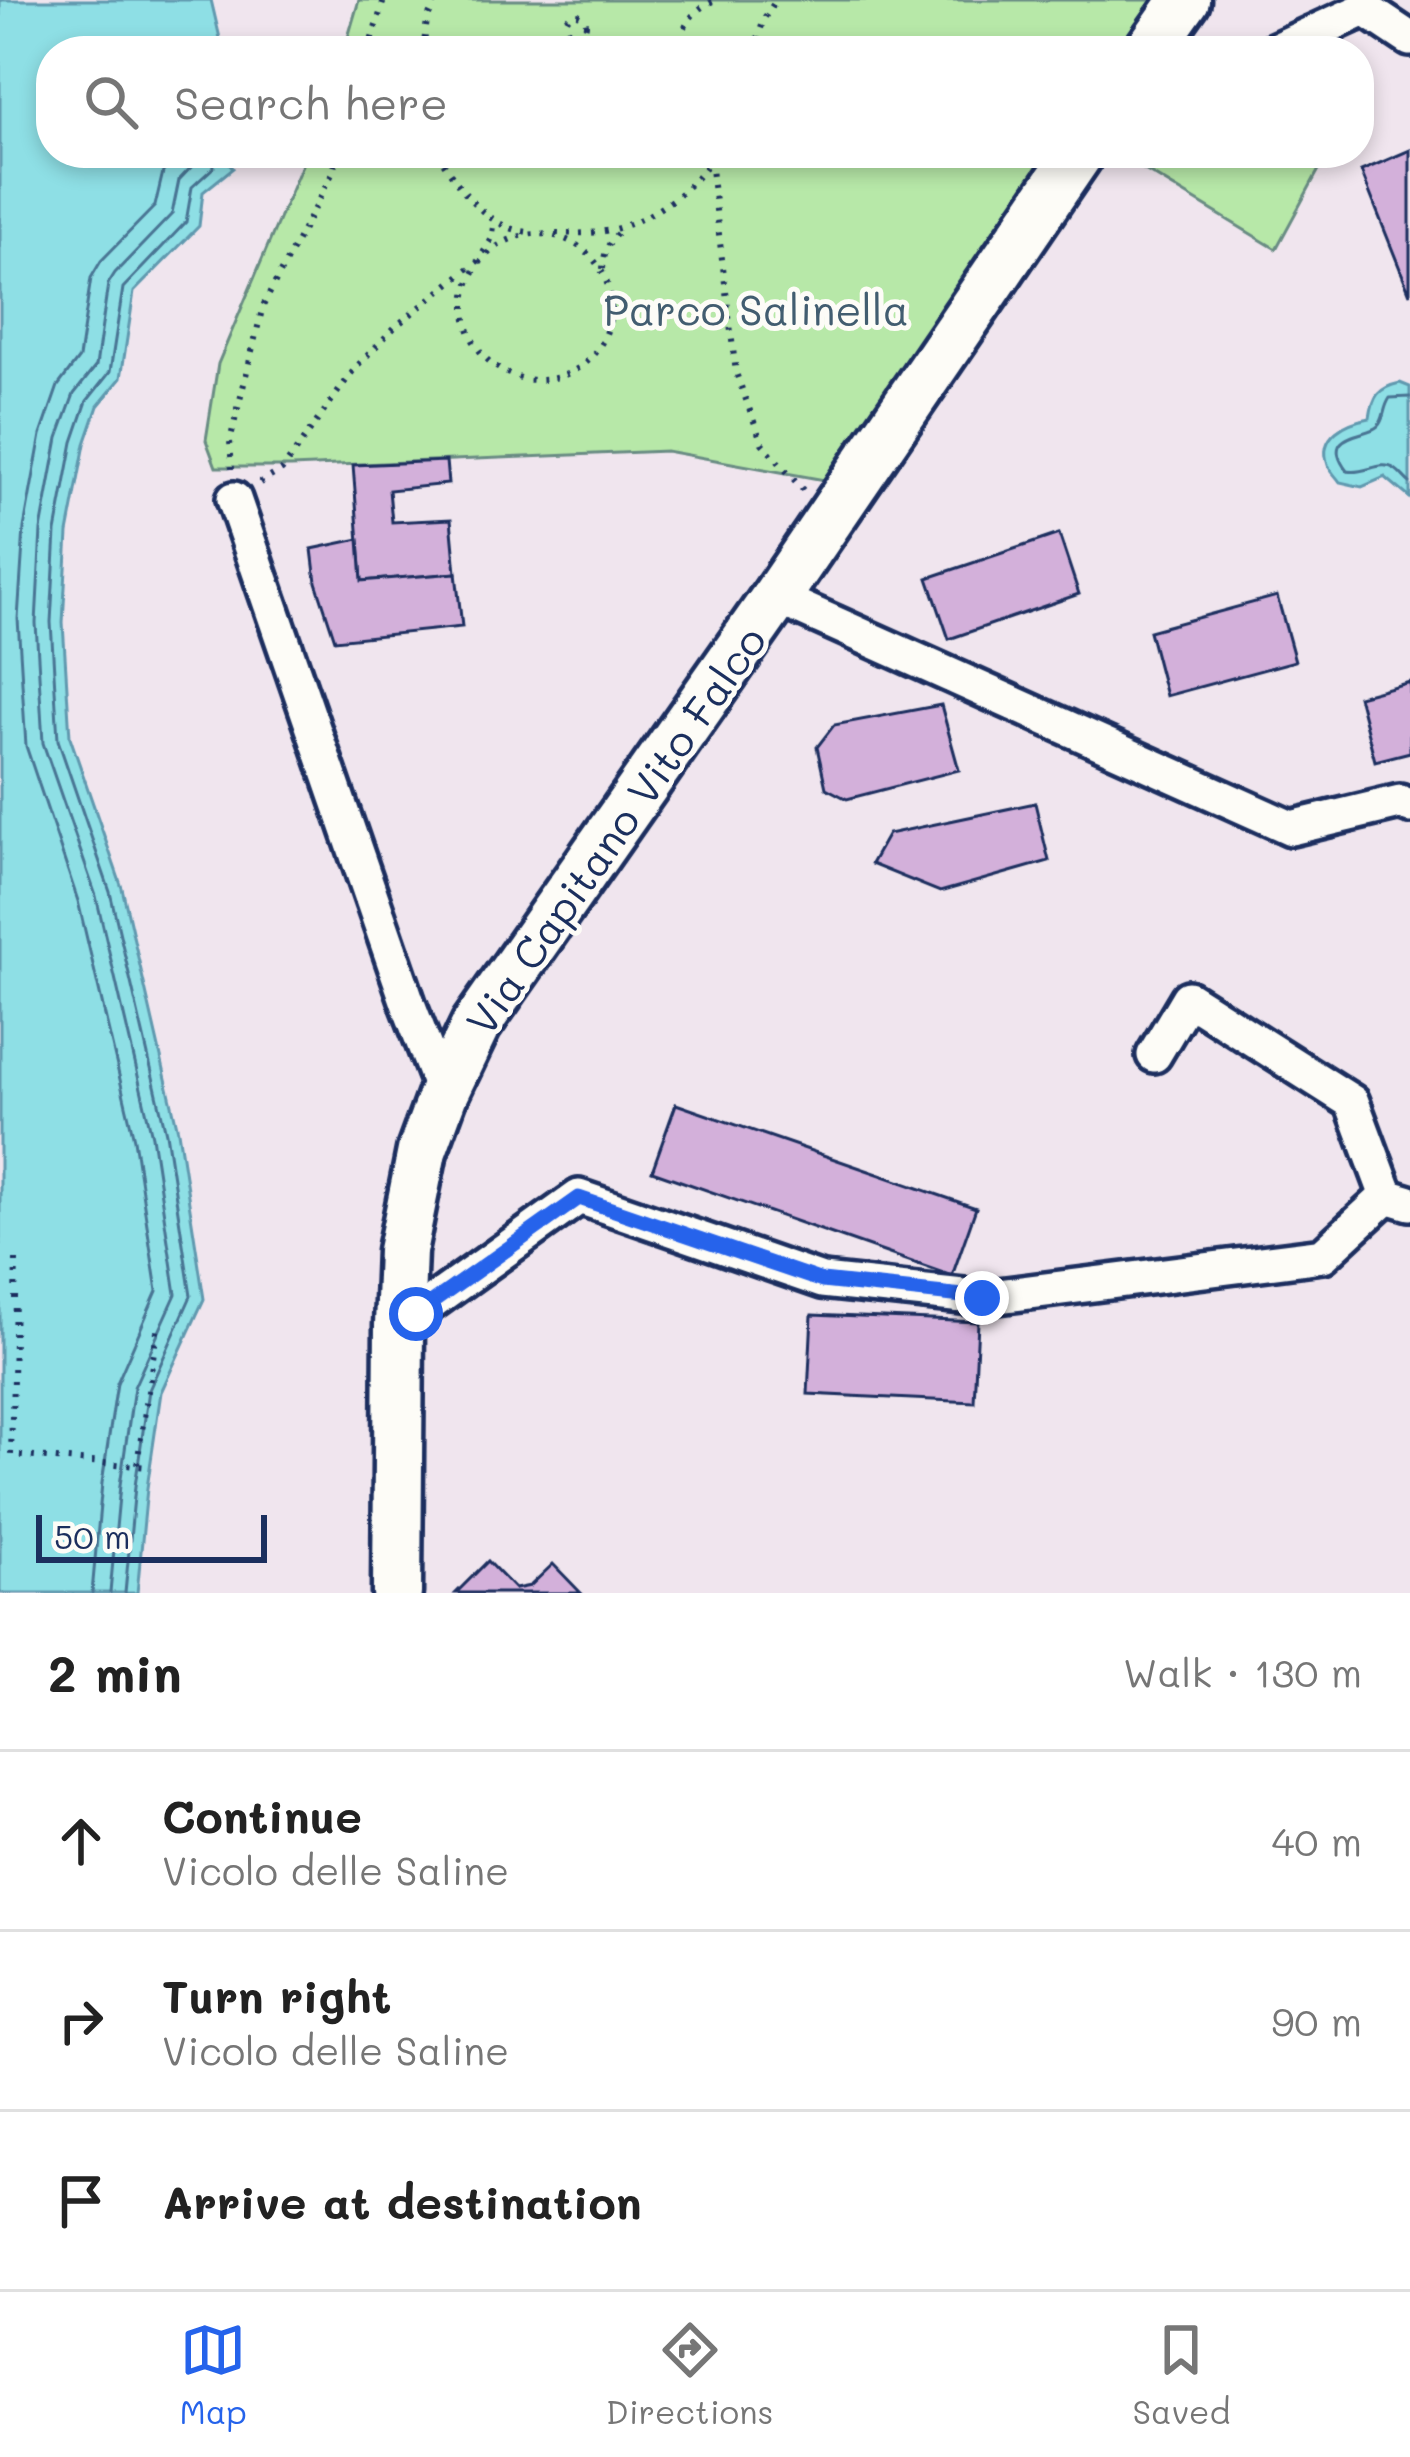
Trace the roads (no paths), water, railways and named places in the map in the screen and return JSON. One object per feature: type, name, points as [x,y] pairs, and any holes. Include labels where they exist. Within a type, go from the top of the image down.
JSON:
[{"type":"street","points":[[1159,36],[1184,0]]},
{"type":"street","points":[[1305,36],[1365,8],[1410,39]]},
{"type":"street","name":"Via Capitano Vito Falco","points":[[397,1593],[402,1251],[422,1150],[442,1094],[476,1025],[1069,168]]},
{"type":"street","points":[[234,500],[442,1094]]},
{"type":"street","points":[[776,597],[1291,828],[1400,802],[1410,806]]},
{"type":"street","points":[[399,1326],[579,1198],[822,1281],[982,1298],[1323,1255],[1399,1200],[1352,1102],[1188,998],[1154,1054]]},
{"type":"water","points":[[0,0],[211,0],[219,36],[36,36],[36,168],[233,168],[203,192],[199,226],[134,292],[121,378],[98,406],[85,444],[68,533],[63,623],[70,737],[122,888],[178,1131],[204,1299],[161,1392],[137,1593],[0,1593]]},
{"type":"water","points":[[1400,383],[1410,387],[1410,498],[1385,477],[1362,487],[1340,482],[1326,455],[1330,438],[1370,418],[1378,394]]},
{"type":"park label","name":"Parco Salinella","points":[[756,309]]}]
